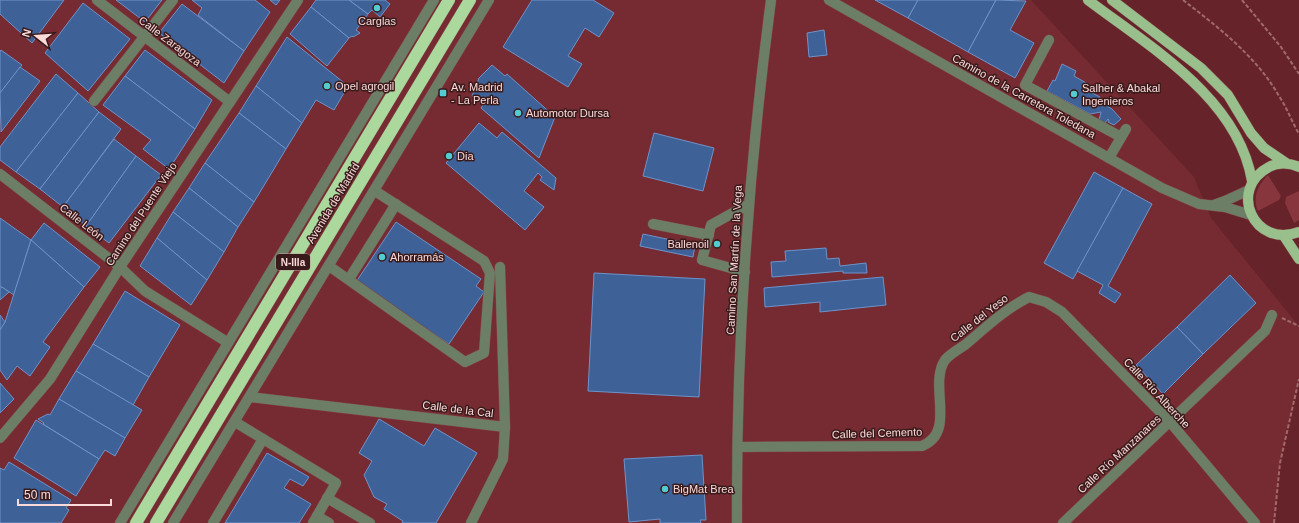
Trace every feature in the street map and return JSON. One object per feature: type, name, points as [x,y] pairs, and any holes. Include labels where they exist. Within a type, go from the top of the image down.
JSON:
[{"type":"highway","name":"Avenida de Madrid","points":[[136,523],[449,0]]},
{"type":"highway","name":"Avenida de Madrid","points":[[156,523],[470,0]]},
{"type":"main road","points":[[1088,0],[1194,81],[1217,108],[1238,140],[1248,159],[1251,186]]},
{"type":"main road","points":[[1112,0],[1201,68],[1228,95],[1251,133],[1264,148],[1286,163],[1299,167]]},
{"type":"main road","points":[[1286,163],[1273,165],[1261,171],[1251,186],[1247,202],[1251,216],[1260,227],[1272,234],[1284,236],[1299,232]]},
{"type":"main road","points":[[1284,236],[1299,259]]},
{"type":"street","name":"Calle Zaragoza","points":[[97,0],[230,102]]},
{"type":"street","points":[[94,101],[173,0]]},
{"type":"street","name":"Camino del Puente Viejo","points":[[0,438],[50,379],[120,267],[298,0]]},
{"type":"street","points":[[120,523],[227,342],[434,0]]},
{"type":"street","points":[[173,523],[375,191],[489,0]]},
{"type":"street","name":"Camino San Martín de la Vega","points":[[737,523],[738,447],[749,204],[753,148],[771,0]]},
{"type":"street","name":"Camino de la Carretera Toledana","points":[[829,0],[1184,199],[1210,206],[1235,210],[1251,216]]},
{"type":"street","points":[[1049,40],[1025,85],[1124,133],[1109,158]]},
{"type":"street","name":"Calle León","points":[[0,174],[120,267],[145,291],[227,342]]},
{"type":"street","points":[[1210,206],[1225,201],[1251,186]]},
{"type":"street","points":[[329,266],[465,362],[484,353],[490,272],[484,261],[375,191]]},
{"type":"street","points":[[349,279],[396,204]]},
{"type":"street","points":[[745,272],[702,260],[711,225],[749,204]]},
{"type":"street","points":[[653,224],[708,235]]},
{"type":"street","name":"Calle de la Cal","points":[[250,397],[505,427],[500,267]]},
{"type":"street","name":"Calle del Yeso","points":[[945,360],[1012,306],[1029,297]]},
{"type":"street","name":"Calle Río Alberche","points":[[1029,297],[1046,302],[1062,312],[1170,422],[1255,523]]},
{"type":"street","name":"Calle Río Manzanares","points":[[1063,523],[1266,331],[1272,315]]},
{"type":"street","name":"Calle del Cemento","points":[[738,447],[922,446],[931,442],[937,435],[940,419],[941,375],[945,360]]},
{"type":"street","points":[[235,422],[336,483],[315,520],[329,523]]},
{"type":"street","points":[[471,523],[503,459],[505,427]]},
{"type":"street","points":[[213,523],[263,438]]},
{"type":"street","points":[[327,498],[370,523]]},
{"type":"path","points":[[1184,0],[1224,32],[1263,73],[1279,95],[1299,134]]},
{"type":"path","points":[[1242,0],[1281,47],[1299,74]]},
{"type":"path","points":[[1272,315],[1287,319],[1299,326]]},
{"type":"path","points":[[1274,523],[1280,463],[1299,379]]},
{"type":"shaded area","points":[[0,0],[1031,0],[1194,177],[1211,218],[1299,326],[1299,379],[1280,463],[1274,523],[0,523]]},
{"type":"shaded area","points":[[1268,175],[1281,196],[1279,200],[1258,211],[1256,206],[1257,192],[1261,183]]},
{"type":"shaded area","points":[[1299,191],[1299,220],[1294,223],[1285,203],[1286,197]]},
{"type":"building","points":[[0,0],[64,0],[32,43],[0,14]]},
{"type":"building","points":[[116,0],[162,0],[145,22]]},
{"type":"building","points":[[192,0],[255,0],[270,12],[244,51],[198,15],[202,8]]},
{"type":"building","points":[[270,0],[280,0],[276,5]]},
{"type":"building","points":[[316,0],[349,0],[368,14],[356,30],[360,33],[349,38],[311,7]]},
{"type":"building","points":[[349,0],[385,0],[390,4],[380,17],[372,10],[368,14]]},
{"type":"building","points":[[532,0],[593,0],[614,13],[599,37],[585,28],[568,56],[582,64],[568,87],[503,47]]},
{"type":"building","points":[[875,0],[918,0],[908,18]]},
{"type":"building","points":[[918,0],[996,0],[968,52],[908,18]]},
{"type":"building","points":[[996,0],[1026,1],[1010,30],[1034,43],[1015,78],[968,52]]},
{"type":"building","points":[[83,3],[130,39],[88,91],[45,53]]},
{"type":"building","points":[[182,4],[244,51],[224,83],[159,33]]},
{"type":"building","points":[[311,7],[349,38],[327,66],[290,34]]},
{"type":"building","points":[[824,30],[827,55],[809,57],[807,33]]},
{"type":"building","points":[[287,37],[348,86],[334,110],[316,100],[302,123],[256,86]]},
{"type":"building","points":[[1,50],[22,65],[0,93],[0,52]]},
{"type":"building","points":[[145,50],[212,100],[195,129],[125,76]]},
{"type":"building","name":"Salher & Abakal Ingenieros","points":[[1062,64],[1076,71],[1074,76],[1088,84],[1085,89],[1100,97],[1099,101],[1112,109],[1121,119],[1114,125],[1108,122],[1108,119],[1105,123],[1099,120],[1101,112],[1090,114],[1047,91],[1053,80],[1055,81]]},
{"type":"building","name":"Automotor Dursa","points":[[492,65],[505,76],[507,74],[555,117],[539,158],[481,108],[483,105],[472,96],[479,78]]},
{"type":"building","points":[[20,67],[40,81],[1,132],[0,93]]},
{"type":"building","points":[[56,74],[78,93],[16,172],[0,160],[0,147]]},
{"type":"building","points":[[125,76],[195,129],[169,169],[143,149],[151,140],[103,105]]},
{"type":"building","points":[[256,86],[302,123],[286,149],[239,113]]},
{"type":"building","points":[[78,93],[99,112],[40,189],[16,172]]},
{"type":"building","points":[[99,112],[121,129],[63,207],[40,189]]},
{"type":"building","points":[[239,113],[286,149],[254,202],[205,163]]},
{"type":"building","points":[[479,123],[497,138],[502,132],[556,178],[554,190],[540,180],[542,177],[538,173],[524,191],[544,207],[525,230],[446,163]]},
{"type":"building","points":[[654,133],[714,148],[703,191],[643,176]]},
{"type":"building","points":[[114,139],[136,156],[86,226],[63,207]]},
{"type":"building","points":[[136,156],[161,175],[109,243],[86,226]]},
{"type":"building","points":[[205,163],[254,202],[238,227],[189,188]]},
{"type":"building","points":[[1094,172],[1123,188],[1073,279],[1044,263]]},
{"type":"building","points":[[189,188],[238,227],[224,252],[173,212]]},
{"type":"building","points":[[1123,188],[1152,204],[1108,286],[1121,294],[1115,303],[1099,293],[1103,285],[1077,271]]},
{"type":"building","points":[[173,212],[224,252],[207,280],[157,238]]},
{"type":"building","points":[[0,218],[31,240],[14,295],[0,286]]},
{"type":"building","points":[[396,222],[481,279],[476,286],[484,292],[449,344],[356,282]]},
{"type":"building","points":[[44,223],[100,267],[84,287],[31,240]]},
{"type":"building","points":[[643,234],[695,245],[693,257],[640,246]]},
{"type":"building","points":[[157,238],[207,280],[191,305],[140,266]]},
{"type":"building","points":[[31,240],[84,287],[43,342],[50,347],[30,376],[17,366],[7,380],[0,370],[0,330],[5,322]]},
{"type":"building","points":[[826,248],[827,259],[839,258],[840,266],[866,263],[867,273],[843,273],[843,271],[772,277],[771,262],[786,261],[785,251]]},
{"type":"building","points":[[594,273],[705,279],[699,397],[588,391]]},
{"type":"building","points":[[1230,275],[1256,303],[1203,354],[1177,327]]},
{"type":"building","points":[[883,277],[886,305],[820,312],[820,302],[765,307],[764,288]]},
{"type":"building","points":[[2,287],[9,292],[0,300],[0,288]]},
{"type":"building","points":[[125,291],[180,325],[149,377],[93,344]]},
{"type":"building","points":[[0,315],[5,322],[0,330]]},
{"type":"building","points":[[1177,327],[1203,354],[1163,394],[1136,365]]},
{"type":"building","points":[[93,344],[149,377],[133,405],[76,371]]},
{"type":"building","points":[[76,371],[142,410],[125,438],[59,399]]},
{"type":"building","points":[[0,383],[14,399],[0,413]]},
{"type":"building","points":[[59,399],[125,438],[115,456],[105,450],[99,459],[43,424],[44,423],[38,419],[48,414],[50,415]]},
{"type":"building","points":[[379,419],[424,446],[435,428],[477,453],[436,523],[402,523],[403,521],[384,509],[387,504],[374,497],[364,475],[372,461],[359,453]]},
{"type":"building","points":[[36,420],[99,459],[76,496],[14,458]]},
{"type":"building","points":[[267,453],[309,477],[303,486],[290,479],[284,488],[311,504],[299,523],[225,523]]},
{"type":"building","name":"BigMat Brea","points":[[702,455],[706,520],[700,520],[701,523],[660,523],[660,519],[629,522],[624,459]]},
{"type":"building","points":[[9,462],[71,500],[66,508],[69,510],[61,523],[0,523],[0,468],[4,470]]},
{"type":"place","name":"Carglas","points":[[377,8]]},
{"type":"place","name":"Opel agrogil","points":[[327,86]]},
{"type":"place","name":"Av. Madrid - La Perla","points":[[443,93]]},
{"type":"place","name":"Salher & Abakal Ingenieros","points":[[1074,94]]},
{"type":"place","name":"Automotor Dursa","points":[[518,113]]},
{"type":"place","name":"Dia","points":[[449,156]]},
{"type":"place","name":"Ballenoil","points":[[717,244]]},
{"type":"place","name":"Ahorramás","points":[[382,257]]},
{"type":"place","name":"BigMat Brea","points":[[665,489]]}]
